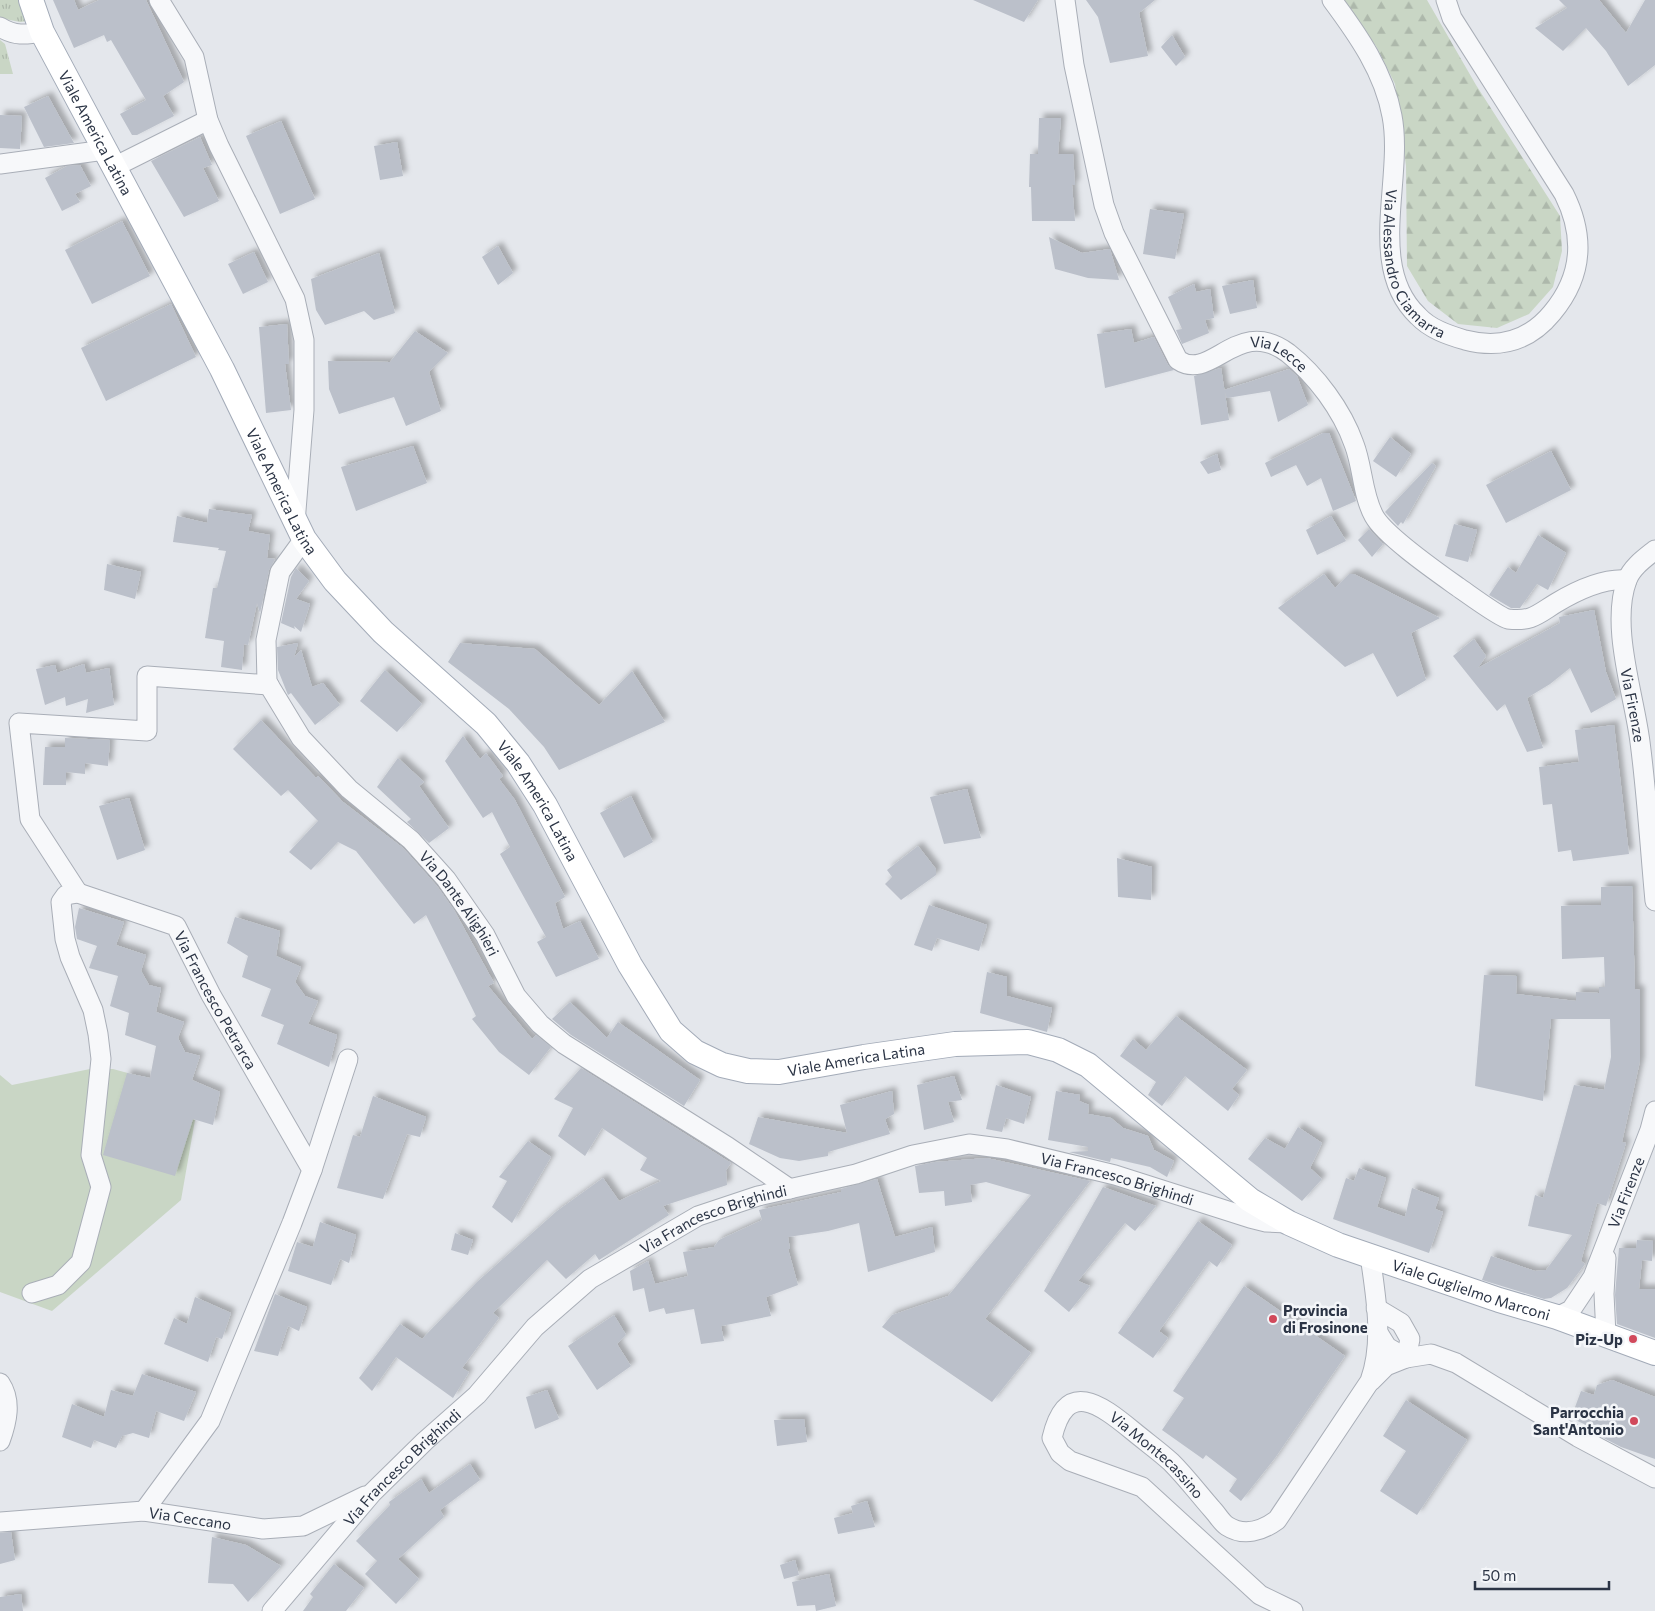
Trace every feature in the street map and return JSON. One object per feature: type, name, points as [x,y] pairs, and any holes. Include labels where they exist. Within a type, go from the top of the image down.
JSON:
[{"type":"main road","name":"Viale America Latina","points":[[31,0],[42,32],[222,369],[299,531],[335,581],[377,626],[486,724],[518,763],[545,805],[630,965],[671,1030],[695,1052],[722,1065],[748,1070],[779,1072],[955,1044],[1028,1042],[1058,1050],[1088,1065],[1250,1200],[1289,1223]]},
{"type":"main road","name":"Viale Guglielmo Marconi","points":[[1289,1223],[1338,1245],[1500,1300],[1557,1317],[1655,1353]]},
{"type":"street","points":[[158,0],[194,57],[208,120],[295,299],[304,340],[304,410],[299,531]]},
{"type":"street","name":"Via Lecce","points":[[1064,0],[1074,65],[1104,204],[1114,233],[1178,360],[1187,366],[1200,366],[1241,343],[1259,340],[1276,345],[1290,355],[1322,388],[1339,415],[1354,444],[1372,512],[1392,535],[1427,564],[1505,618],[1536,617],[1571,596],[1614,579],[1627,580]]},
{"type":"street","name":"Via Alessandro Ciamarra","points":[[1332,0],[1368,54],[1388,98],[1395,144],[1390,239],[1392,264],[1398,288],[1418,317],[1434,328],[1470,341],[1491,344],[1511,341],[1531,334],[1545,322],[1567,293],[1575,274],[1578,256],[1576,224],[1564,194],[1452,18],[1446,0]]},
{"type":"street","points":[[0,27],[9,33],[26,35],[42,32]]},
{"type":"street","points":[[0,164],[110,158],[208,120]]},
{"type":"street","name":"Via Dante Alighieri","points":[[299,531],[280,572],[266,640],[267,682],[301,738],[349,789],[411,840],[446,879],[485,934],[516,996],[540,1024],[564,1044],[663,1105],[790,1189]]},
{"type":"street","name":"Via Firenze","points":[[1655,550],[1633,569],[1627,580],[1622,611],[1623,640],[1640,742],[1655,901]]},
{"type":"street","points":[[32,1293],[58,1286],[81,1262],[100,1188],[91,1155],[101,1059],[93,1010],[70,957],[62,916],[61,902],[66,895],[78,893],[30,819],[20,723],[146,731],[148,676],[269,685]]},
{"type":"street","name":"Via Francesco Petrarca","points":[[78,893],[176,926],[211,995],[312,1170]]},
{"type":"street","points":[[144,1511],[210,1421],[292,1223],[312,1170],[348,1059]]},
{"type":"street","name":"Via Firenze","points":[[1607,1244],[1650,1130],[1655,1111]]},
{"type":"street","name":"Via Francesco Brighindi","points":[[272,1611],[372,1493],[425,1441],[477,1395],[535,1327],[590,1279],[698,1216],[758,1196],[856,1174],[913,1155],[951,1146],[986,1146],[1115,1175],[1180,1197],[1266,1222],[1289,1223]]},
{"type":"street","points":[[1557,1317],[1571,1310],[1580,1299],[1593,1277],[1607,1244]]},
{"type":"street","points":[[1606,1335],[1604,1294],[1607,1244]]},
{"type":"street","name":"Via Montecassino","points":[[1292,1611],[1260,1595],[1142,1487],[1070,1461],[1060,1453],[1052,1438],[1056,1422],[1065,1408],[1078,1402],[1094,1403],[1107,1409],[1171,1462],[1226,1525],[1239,1531],[1253,1531],[1265,1528],[1277,1520],[1370,1382],[1376,1365],[1377,1331],[1370,1256]]},
{"type":"street","points":[[1376,1308],[1401,1323],[1410,1339],[1406,1358]]},
{"type":"street","points":[[1377,1331],[1387,1347],[1406,1358]]},
{"type":"street","points":[[1370,1382],[1386,1366],[1406,1358],[1431,1354],[1456,1363],[1578,1437],[1655,1478]]},
{"type":"street","points":[[0,1383],[5,1391],[8,1407],[5,1429],[0,1441]]},
{"type":"street","name":"Via Ceccano","points":[[0,1522],[144,1511],[263,1529],[303,1526],[372,1493]]},
{"type":"green space","points":[[0,0],[23,0],[29,21],[20,22],[0,18]]},
{"type":"green space","points":[[1342,0],[1427,0],[1476,85],[1560,216],[1562,251],[1553,287],[1529,314],[1497,328],[1458,324],[1428,301],[1407,266],[1406,166],[1395,84],[1376,46]]},
{"type":"green space","points":[[0,40],[5,44],[13,74],[0,74]]},
{"type":"green space","points":[[90,1069],[113,1069],[168,1084],[163,1108],[195,1120],[181,1200],[52,1311],[0,1292],[0,1075],[12,1085]]},
{"type":"building","points":[[53,0],[74,0],[78,10],[99,0],[146,0],[184,82],[163,96],[174,116],[137,135],[132,135],[120,114],[146,100],[111,40],[107,42],[104,35],[74,48]]},
{"type":"building","points":[[973,0],[1038,0],[1024,22]]},
{"type":"building","points":[[1086,0],[1155,0],[1139,13],[1148,56],[1110,63],[1098,17]]},
{"type":"building","points":[[1559,0],[1599,0],[1626,33],[1645,0],[1655,0],[1655,65],[1628,86],[1606,51],[1586,28],[1563,51],[1535,28],[1567,8]]},
{"type":"building","points":[[1172,35],[1185,57],[1176,66],[1161,47]]},
{"type":"building","points":[[48,96],[74,143],[44,147],[24,107]]},
{"type":"building","points":[[0,115],[22,116],[20,149],[0,148]]},
{"type":"building","points":[[1039,118],[1061,118],[1058,154],[1073,154],[1075,185],[1072,185],[1075,221],[1032,221],[1031,187],[1029,187],[1030,154],[1038,154]]},
{"type":"building","points":[[281,121],[315,199],[280,214],[246,136]]},
{"type":"building","points":[[200,137],[212,165],[203,168],[219,201],[184,217],[151,161]]},
{"type":"building","points":[[397,142],[403,176],[380,180],[374,146]]},
{"type":"building","points":[[80,165],[91,186],[75,194],[80,202],[62,211],[45,178],[67,166]]},
{"type":"building","points":[[1150,209],[1184,214],[1175,259],[1143,254]]},
{"type":"building","points":[[122,221],[150,276],[92,304],[65,250]]},
{"type":"building","points":[[1049,237],[1082,253],[1110,249],[1119,280],[1088,278],[1055,269]]},
{"type":"building","points":[[498,246],[513,273],[498,285],[482,257]]},
{"type":"building","points":[[254,252],[268,282],[243,294],[228,264]]},
{"type":"building","points":[[379,253],[395,313],[374,320],[364,311],[325,325],[316,310],[311,279]]},
{"type":"building","points":[[1253,280],[1257,308],[1230,314],[1222,286]]},
{"type":"building","points":[[1194,284],[1196,292],[1210,289],[1214,318],[1205,320],[1209,333],[1182,344],[1176,330],[1182,329],[1168,297]]},
{"type":"building","points":[[171,304],[196,357],[106,401],[81,348]]},
{"type":"building","points":[[287,324],[289,364],[285,364],[291,410],[266,413],[259,327]]},
{"type":"building","points":[[1131,329],[1134,343],[1154,337],[1168,365],[1174,370],[1105,388],[1097,334]]},
{"type":"building","points":[[415,331],[448,353],[429,372],[441,411],[406,426],[394,397],[339,414],[329,389],[328,361],[390,362]]},
{"type":"building","points":[[1221,368],[1229,420],[1201,425],[1194,376]]},
{"type":"building","points":[[1289,369],[1297,376],[1308,405],[1278,422],[1270,391],[1227,398],[1224,390]]},
{"type":"building","points":[[1323,433],[1329,433],[1356,501],[1333,511],[1321,478],[1307,486],[1296,465],[1271,477],[1265,463]]},
{"type":"building","points":[[1390,437],[1411,454],[1396,477],[1373,461]]},
{"type":"building","points":[[413,446],[427,483],[356,511],[341,467]]},
{"type":"building","points":[[1551,451],[1571,490],[1506,523],[1486,485]]},
{"type":"building","points":[[1217,454],[1221,470],[1208,474],[1200,462]]},
{"type":"building","points":[[1432,463],[1436,466],[1403,524],[1401,522],[1398,526],[1385,512]]},
{"type":"building","points":[[209,509],[252,515],[248,531],[270,535],[267,558],[275,559],[269,570],[260,613],[257,603],[248,645],[244,644],[242,670],[221,667],[224,641],[205,638],[213,588],[217,588],[226,551],[218,550],[219,548],[173,542],[177,516],[207,523]]},
{"type":"building","points":[[1331,516],[1346,541],[1317,555],[1306,530]]},
{"type":"building","points":[[1454,524],[1477,530],[1468,562],[1445,556]]},
{"type":"building","points":[[1369,529],[1383,544],[1372,557],[1358,540]]},
{"type":"building","points":[[1538,535],[1566,553],[1548,590],[1537,584],[1520,608],[1511,608],[1489,595],[1508,567],[1516,573]]},
{"type":"building","points":[[107,564],[141,572],[135,599],[104,590]]},
{"type":"building","points":[[296,568],[309,581],[296,599],[310,604],[301,632],[294,626],[295,629],[281,623],[291,577]]},
{"type":"building","points":[[1324,574],[1335,588],[1349,574],[1354,574],[1440,618],[1411,633],[1426,680],[1397,697],[1373,653],[1345,667],[1278,608]]},
{"type":"building","points":[[1594,610],[1606,672],[1616,699],[1591,713],[1570,668],[1550,684],[1527,698],[1543,748],[1527,752],[1505,704],[1497,711],[1453,656],[1474,639],[1486,656],[1478,668],[1560,623],[1559,617]]},
{"type":"building","points":[[298,643],[294,657],[301,650],[312,687],[323,683],[340,705],[315,725],[291,693],[288,695],[278,670],[277,647]]},
{"type":"building","points":[[460,643],[535,649],[599,705],[632,671],[665,722],[559,770],[544,747],[509,709],[448,662]]},
{"type":"building","points":[[84,664],[86,673],[109,668],[114,705],[86,713],[88,699],[66,706],[65,697],[45,705],[36,669],[55,665],[57,673]]},
{"type":"building","points":[[385,670],[422,704],[397,732],[360,701]]},
{"type":"building","points":[[261,720],[316,778],[318,776],[343,802],[403,848],[437,886],[454,910],[494,983],[488,986],[532,1039],[536,1035],[551,1047],[529,1075],[499,1052],[472,1019],[476,1016],[426,915],[414,924],[356,851],[338,842],[311,870],[289,852],[318,821],[288,790],[281,796],[233,749]]},
{"type":"building","points":[[1614,725],[1629,854],[1573,861],[1571,850],[1558,852],[1552,804],[1543,805],[1539,767],[1579,762],[1575,730]]},
{"type":"building","points":[[463,736],[480,759],[486,753],[503,776],[499,779],[515,800],[565,897],[555,903],[563,929],[580,921],[599,959],[556,977],[537,942],[546,937],[500,854],[510,847],[492,812],[483,818],[445,761]]},
{"type":"building","points":[[65,738],[110,740],[108,766],[85,763],[85,774],[66,772],[66,785],[43,785],[45,747],[65,747]]},
{"type":"building","points":[[398,758],[424,782],[419,786],[449,828],[429,843],[407,822],[411,819],[377,787]]},
{"type":"building","points":[[967,789],[981,838],[944,844],[930,797]]},
{"type":"building","points":[[631,796],[653,842],[624,858],[600,813]]},
{"type":"building","points":[[129,798],[145,850],[117,860],[99,806]]},
{"type":"building","points":[[918,846],[936,869],[936,875],[901,900],[885,884],[892,877],[887,870]]},
{"type":"building","points":[[1117,858],[1152,867],[1151,900],[1118,897]]},
{"type":"building","points":[[1632,886],[1635,989],[1640,990],[1640,1061],[1622,1142],[1626,1143],[1606,1206],[1597,1203],[1581,1261],[1585,1264],[1567,1288],[1551,1298],[1544,1299],[1482,1280],[1491,1256],[1535,1271],[1546,1270],[1572,1235],[1528,1226],[1535,1195],[1543,1198],[1574,1085],[1604,1090],[1611,1057],[1610,1019],[1551,1019],[1543,1101],[1475,1086],[1484,975],[1517,976],[1516,994],[1576,1001],[1576,992],[1599,993],[1599,987],[1605,987],[1604,957],[1562,959],[1561,906],[1601,905],[1601,887]]},
{"type":"building","points":[[929,905],[987,925],[979,951],[937,938],[932,951],[914,945]]},
{"type":"building","points":[[79,908],[124,922],[116,945],[146,955],[141,971],[149,985],[161,988],[156,1012],[184,1022],[178,1038],[185,1052],[200,1056],[192,1080],[220,1092],[213,1125],[193,1119],[175,1176],[103,1155],[127,1073],[150,1078],[156,1046],[125,1035],[129,1013],[110,1006],[118,976],[89,968],[97,946],[77,939],[75,927]]},
{"type":"building","points":[[235,917],[280,931],[276,956],[301,967],[295,982],[305,996],[318,1001],[308,1024],[337,1035],[329,1067],[277,1044],[284,1025],[261,1016],[271,989],[242,977],[248,956],[227,943]]},
{"type":"building","points":[[987,972],[1007,977],[1007,996],[1052,1008],[1047,1032],[980,1013]]},
{"type":"building","points":[[570,1002],[607,1038],[618,1022],[700,1080],[684,1106],[571,1035],[552,1019]]},
{"type":"building","points":[[1176,1016],[1247,1070],[1232,1089],[1239,1095],[1228,1111],[1185,1076],[1162,1106],[1148,1095],[1156,1082],[1120,1056],[1133,1039],[1146,1050]]},
{"type":"building","points":[[581,1068],[731,1163],[726,1170],[727,1185],[663,1206],[669,1215],[599,1260],[595,1254],[566,1279],[547,1260],[493,1313],[499,1318],[462,1368],[469,1372],[453,1398],[396,1357],[372,1391],[359,1378],[400,1324],[422,1339],[477,1282],[557,1211],[603,1178],[619,1201],[661,1181],[640,1170],[647,1158],[602,1128],[585,1156],[558,1136],[573,1108],[554,1099]]},
{"type":"building","points":[[954,1076],[962,1100],[948,1102],[954,1122],[924,1130],[917,1085]]},
{"type":"building","points":[[996,1085],[1031,1097],[1024,1124],[1006,1118],[1002,1132],[986,1129]]},
{"type":"building","points":[[892,1091],[894,1114],[885,1119],[890,1134],[828,1152],[828,1156],[799,1161],[780,1158],[749,1144],[758,1117],[847,1133],[840,1105]]},
{"type":"building","points":[[1056,1091],[1080,1095],[1079,1101],[1089,1105],[1088,1114],[1111,1118],[1123,1128],[1148,1136],[1154,1150],[1174,1161],[1167,1177],[1150,1167],[1111,1158],[1110,1162],[1069,1152],[1088,1151],[1088,1147],[1048,1140]]},
{"type":"building","points":[[373,1096],[426,1117],[420,1137],[407,1134],[383,1199],[337,1188],[353,1135],[360,1137]]},
{"type":"building","points":[[1298,1127],[1322,1143],[1310,1168],[1322,1179],[1302,1201],[1248,1159],[1265,1138],[1285,1149]]},
{"type":"building","points":[[528,1141],[551,1157],[512,1223],[492,1207],[507,1181],[499,1177]]},
{"type":"building","points":[[987,1158],[1090,1181],[985,1319],[1031,1353],[992,1402],[882,1327],[892,1315],[948,1296],[1031,1195],[986,1182],[970,1185],[972,1202],[945,1206],[944,1191],[919,1193],[915,1166],[935,1162]]},
{"type":"building","points":[[1359,1168],[1386,1178],[1377,1207],[1405,1217],[1412,1188],[1439,1198],[1435,1209],[1443,1212],[1429,1253],[1333,1219],[1346,1178],[1354,1181]]},
{"type":"building","points":[[877,1179],[895,1237],[932,1227],[935,1252],[868,1272],[859,1223],[828,1231],[788,1237],[790,1249],[788,1249],[798,1285],[766,1297],[771,1316],[721,1326],[724,1341],[701,1344],[694,1309],[666,1314],[664,1308],[649,1312],[644,1288],[633,1291],[630,1271],[648,1261],[655,1284],[688,1276],[683,1252],[714,1247],[719,1240],[762,1220],[759,1210],[841,1192],[841,1189]]},
{"type":"building","points":[[1103,1187],[1156,1206],[1135,1231],[1125,1223],[1078,1281],[1090,1286],[1069,1312],[1044,1291]]},
{"type":"building","points":[[1198,1221],[1232,1245],[1217,1267],[1209,1261],[1159,1331],[1168,1338],[1153,1358],[1118,1333]]},
{"type":"building","points":[[320,1222],[356,1235],[349,1263],[340,1259],[331,1285],[288,1271],[297,1242],[313,1247]]},
{"type":"building","points":[[455,1233],[473,1240],[468,1255],[451,1250]]},
{"type":"building","points":[[1637,1240],[1653,1241],[1652,1261],[1642,1260],[1639,1289],[1655,1289],[1655,1338],[1617,1324],[1615,1295],[1619,1248],[1636,1248]]},
{"type":"building","points":[[1244,1286],[1345,1356],[1275,1458],[1241,1501],[1229,1491],[1237,1479],[1206,1455],[1203,1459],[1162,1430],[1184,1398],[1173,1391]]},
{"type":"building","points":[[275,1294],[307,1307],[299,1331],[288,1326],[278,1356],[254,1351]]},
{"type":"building","points":[[195,1297],[231,1313],[222,1339],[216,1337],[208,1362],[164,1344],[174,1318],[187,1324]]},
{"type":"building","points":[[614,1315],[626,1335],[617,1344],[631,1366],[597,1390],[568,1346]]},
{"type":"building","points":[[142,1374],[196,1392],[184,1421],[156,1411],[149,1438],[133,1433],[122,1436],[116,1448],[94,1440],[91,1448],[62,1437],[72,1404],[104,1417],[111,1390],[133,1396]]},
{"type":"building","points":[[1612,1380],[1655,1397],[1655,1459],[1621,1447],[1586,1429],[1584,1424],[1571,1418],[1581,1391],[1594,1395],[1597,1385]]},
{"type":"building","points":[[547,1390],[559,1419],[535,1429],[526,1397]]},
{"type":"building","points":[[1406,1400],[1467,1440],[1417,1515],[1380,1491],[1406,1451],[1383,1436]]},
{"type":"building","points":[[804,1419],[807,1442],[777,1446],[774,1420]]},
{"type":"building","points":[[470,1464],[480,1480],[440,1510],[444,1517],[398,1559],[419,1579],[396,1604],[365,1574],[377,1561],[356,1541],[390,1505],[389,1502],[421,1479],[429,1493]]},
{"type":"building","points":[[867,1501],[875,1527],[838,1534],[834,1518],[853,1513],[851,1506]]},
{"type":"building","points":[[11,1532],[15,1560],[0,1564],[0,1533]]},
{"type":"building","points":[[212,1537],[246,1545],[281,1566],[248,1602],[233,1584],[208,1583]]},
{"type":"building","points":[[795,1560],[799,1575],[784,1579],[780,1565]]},
{"type":"building","points":[[334,1564],[364,1588],[346,1611],[303,1611],[313,1597],[310,1594]]},
{"type":"building","points":[[829,1574],[836,1606],[816,1611],[815,1605],[797,1606],[792,1582]]},
{"type":"building","points":[[21,1594],[23,1611],[0,1611],[0,1597]]},
{"type":"place","name":"Provincia di Frosinone","points":[[1273,1319]]},
{"type":"place","name":"Piz-Up","points":[[1633,1339]]},
{"type":"place","name":"Parrocchia Sant'Antonio","points":[[1634,1421]]}]
